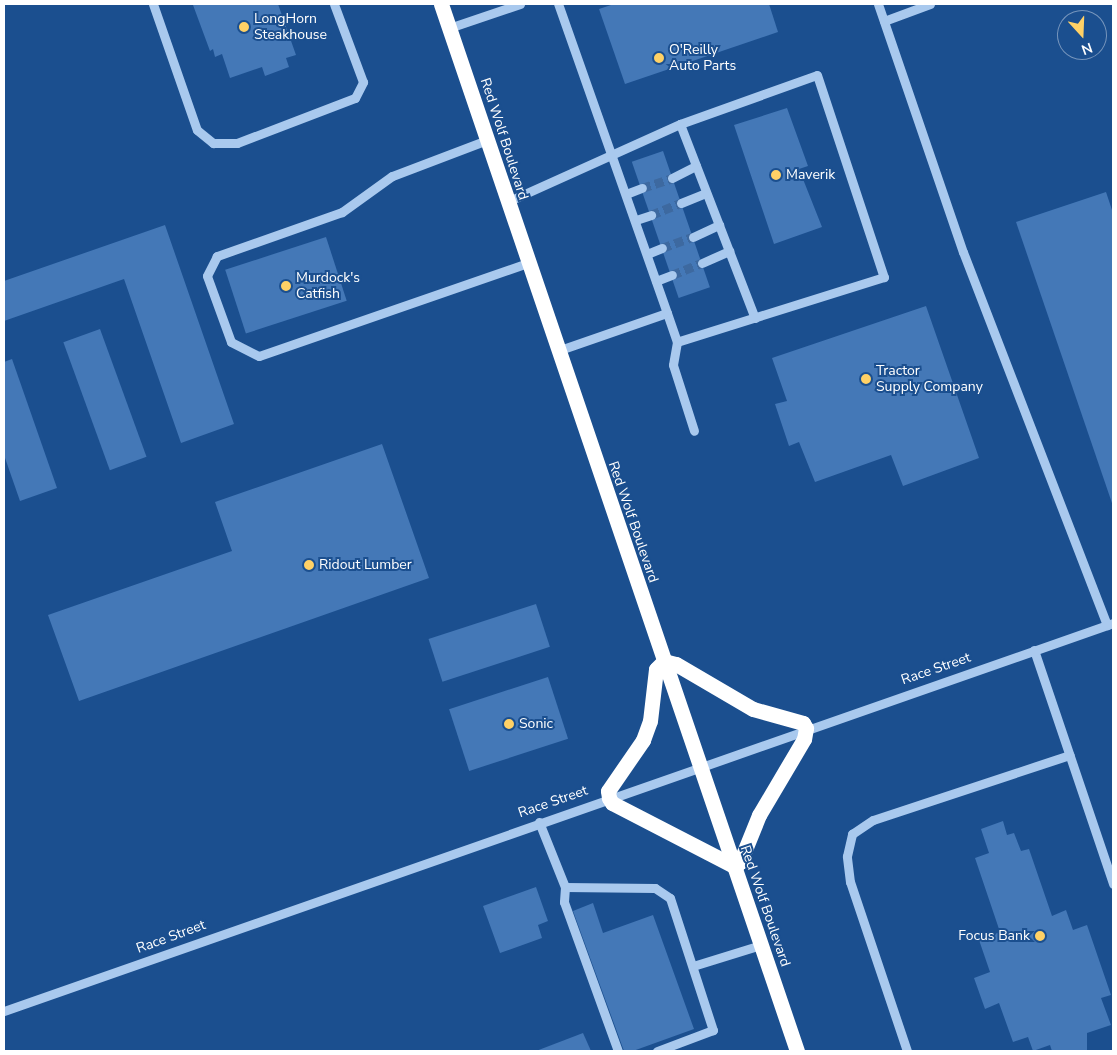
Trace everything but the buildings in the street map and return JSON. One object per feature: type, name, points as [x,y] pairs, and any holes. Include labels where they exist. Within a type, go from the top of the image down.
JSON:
[{"type":"highway","name":"Red Wolf Boulevard","points":[[441,4],[558,352],[701,766],[796,1051]]},
{"type":"highway","points":[[664,661],[676,664],[746,706],[803,723],[806,728],[804,739],[759,815],[740,862],[734,866],[612,803],[609,798],[608,791],[643,740],[650,721],[656,669],[664,661]]},
{"type":"street","points":[[153,4],[197,130],[212,143],[237,143],[355,98],[362,82],[334,4]]},
{"type":"street","points":[[449,28],[520,4]]},
{"type":"street","points":[[558,4],[636,220],[667,313],[676,342],[673,365],[694,431]]},
{"type":"street","points":[[878,4],[963,252],[1110,624]]},
{"type":"street","points":[[884,21],[930,4]]},
{"type":"street","points":[[508,202],[680,124],[817,75],[884,277],[676,342]]},
{"type":"street","points":[[680,124],[755,318]]},
{"type":"street","points":[[487,140],[392,176],[342,212],[217,256],[207,276],[231,342],[259,356],[528,263]]},
{"type":"street","points":[[672,178],[696,166]]},
{"type":"street","points":[[626,194],[642,188]]},
{"type":"street","points":[[681,203],[706,193]]},
{"type":"street","points":[[636,220],[651,215]]},
{"type":"street","points":[[693,237],[719,225]]},
{"type":"street","points":[[647,254],[662,248]]},
{"type":"street","points":[[702,263],[729,251]]},
{"type":"street","points":[[656,281],[672,275]]},
{"type":"street","points":[[558,352],[667,313]]},
{"type":"street","name":"Race Street","points":[[4,1011],[806,728],[1110,624]]},
{"type":"street","points":[[1034,650],[1113,884]]},
{"type":"street","points":[[907,1051],[850,882],[847,856],[852,834],[873,820],[1070,755]]},
{"type":"street","points":[[540,822],[565,887],[564,902],[618,1051]]},
{"type":"street","points":[[565,887],[655,888],[670,898],[713,1030],[657,1051]]},
{"type":"street","points":[[693,966],[761,945]]},
{"type":"tunnel","points":[[642,188],[672,178]]},
{"type":"tunnel","points":[[651,215],[681,203]]},
{"type":"tunnel","points":[[662,248],[693,237]]},
{"type":"tunnel","points":[[672,275],[702,263]]},
{"type":"place","name":"LongHorn Steakhouse","points":[[244,27]]},
{"type":"place","name":"O'Reilly Auto Parts","points":[[659,58]]},
{"type":"place","name":"Maverik","points":[[776,175]]},
{"type":"place","name":"Murdock's Catfish","points":[[286,286]]},
{"type":"place","name":"Tractor Supply Company","points":[[866,379]]},
{"type":"place","name":"Ridout Lumber","points":[[309,565]]},
{"type":"place","name":"Sonic","points":[[509,724]]},
{"type":"place","name":"Focus Bank","points":[[1040,936]]}]
